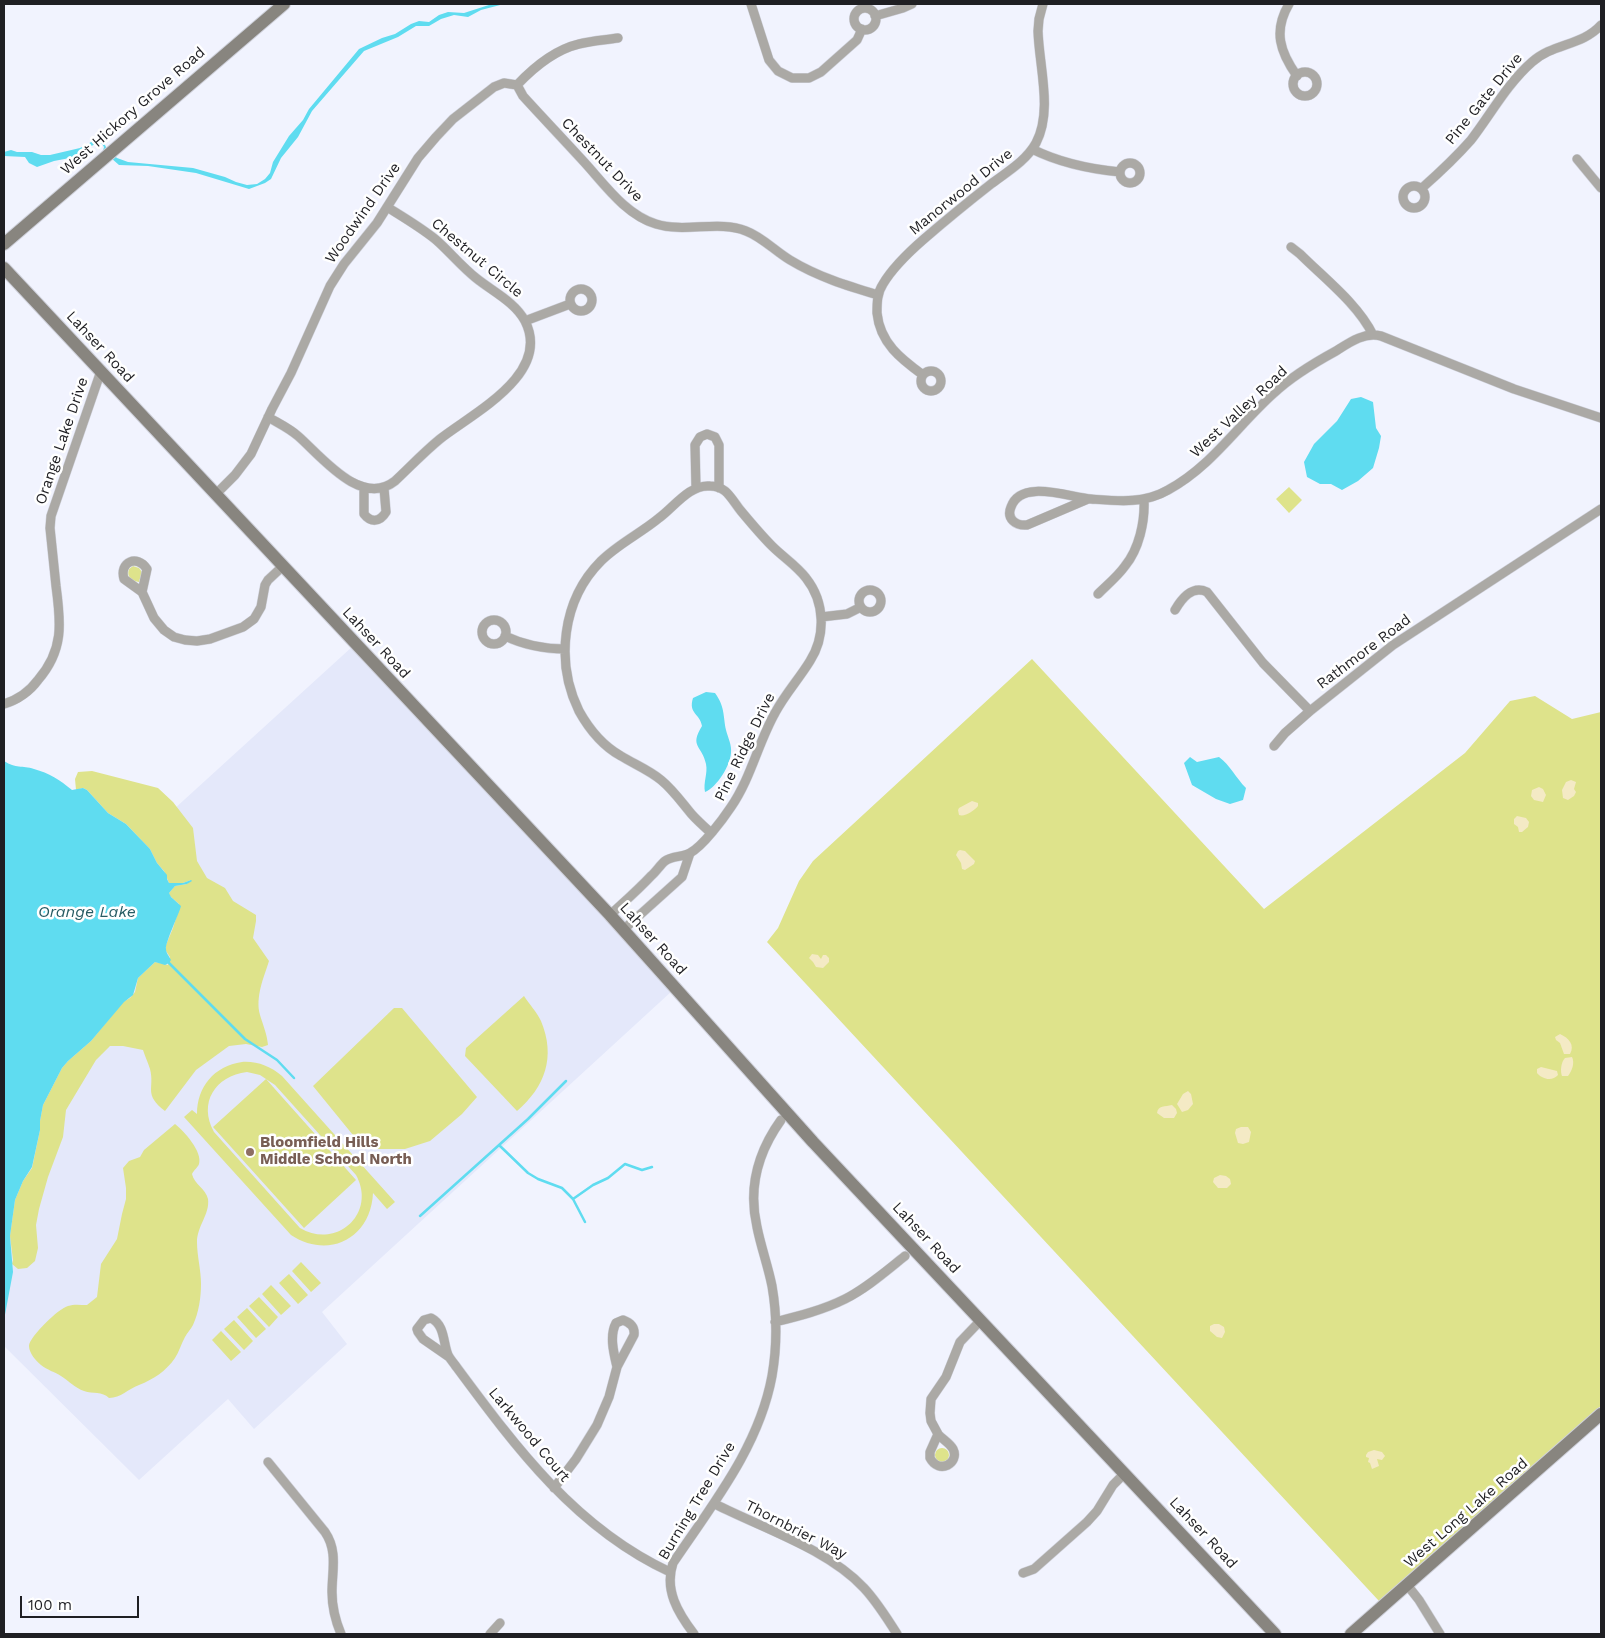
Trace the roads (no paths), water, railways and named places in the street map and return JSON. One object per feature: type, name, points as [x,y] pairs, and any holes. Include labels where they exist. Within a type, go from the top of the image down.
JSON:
[{"type":"street","name":"West Hickory Grove Road","points":[[4,244],[284,4]]},
{"type":"street","points":[[751,4],[769,60],[778,71],[792,78],[809,78],[822,72],[858,40],[862,29]]},
{"type":"street","points":[[875,16],[912,4]]},
{"type":"street","name":"Manorwood Drive","points":[[878,295],[882,284],[891,272],[917,246],[956,212],[1021,161],[1032,149],[1041,130],[1044,112],[1038,31],[1043,4]]},
{"type":"street","points":[[1289,4],[1282,19],[1280,39],[1284,55],[1297,76]]},
{"type":"street","points":[[863,8],[870,9],[875,16],[873,25],[868,29],[862,29],[854,23],[854,16],[857,10],[863,8]]},
{"type":"street","name":"Pine Gate Drive","points":[[1422,188],[1470,141],[1512,84],[1534,60],[1552,48],[1590,35],[1601,25]]},
{"type":"street","points":[[516,85],[539,64],[562,50],[579,44],[618,38]]},
{"type":"street","name":"Woodwind Drive","points":[[216,494],[248,459],[334,279],[387,207],[418,158],[444,128],[494,87],[504,83],[516,85]]},
{"type":"street","name":"Chestnut Drive","points":[[516,85],[523,96],[626,207],[641,218],[656,224],[674,227],[741,229],[815,274],[878,295]]},
{"type":"street","points":[[1032,149],[1049,157],[1076,165],[1120,172]]},
{"type":"street","points":[[1577,160],[1601,188]]},
{"type":"street","name":"Chestnut Circle","points":[[384,488],[395,482],[438,440],[493,400],[518,375],[527,362],[530,352],[530,338],[525,321],[514,308],[469,272],[434,238],[387,207]]},
{"type":"street","points":[[1291,247],[1355,308],[1367,322],[1373,335],[1381,336],[1514,389],[1601,418]]},
{"type":"street","name":"Lahser Road","points":[[4,268],[610,915],[784,1110],[1275,1634]]},
{"type":"street","points":[[878,295],[878,314],[884,338],[899,356],[923,375]]},
{"type":"street","points":[[525,321],[570,304]]},
{"type":"street","name":"West Valley Road","points":[[1088,499],[1027,525],[1016,524],[1010,515],[1010,507],[1014,502],[1030,492],[1051,492],[1088,499],[1144,500],[1168,491],[1201,467],[1269,398],[1296,376],[1356,339],[1373,335]]},
{"type":"street","name":"Orange Lake Drive","points":[[4,704],[18,697],[35,684],[52,662],[58,644],[61,619],[50,528],[51,516],[101,371]]},
{"type":"street","points":[[268,417],[291,430],[333,468],[357,485],[371,489],[384,488],[386,512],[376,521],[368,519],[364,514],[364,488]]},
{"type":"street","points":[[696,488],[696,445],[700,437],[707,434],[715,437],[719,445],[719,488],[708,485],[696,488],[654,522],[611,552],[593,570],[583,584],[573,606],[568,622],[565,649],[570,689],[581,713],[592,730],[610,749],[653,774],[667,785],[692,815],[711,833]]},
{"type":"street","name":"Pine Ridge Drive","points":[[623,930],[682,877],[690,854],[711,833],[737,798],[750,773],[773,716],[814,654],[821,632],[821,617],[816,597],[807,580],[762,536],[728,494],[719,488]]},
{"type":"street","points":[[1098,594],[1122,570],[1134,553],[1141,530],[1144,500]]},
{"type":"street","name":"Rathmore Road","points":[[1175,610],[1182,598],[1190,592],[1200,590],[1207,592],[1262,663],[1310,711],[1393,645],[1601,509]]},
{"type":"street","points":[[142,592],[154,618],[164,630],[174,637],[202,641],[242,627],[254,620],[261,607],[268,580],[282,567]]},
{"type":"street","points":[[821,617],[847,614],[861,607]]},
{"type":"street","points":[[505,636],[534,646],[565,649]]},
{"type":"street","points":[[1274,746],[1285,733],[1310,711]]},
{"type":"street","points":[[610,915],[652,876],[666,860],[690,854]]},
{"type":"street","name":"Burning Tree Drive","points":[[694,1634],[682,1618],[673,1598],[670,1572],[673,1563],[715,1504],[745,1450],[767,1396],[775,1346],[775,1322],[772,1287],[757,1227],[753,1185],[759,1162],[781,1120]]},
{"type":"street","points":[[775,1322],[812,1312],[847,1298],[864,1288],[905,1256]]},
{"type":"street","points":[[554,1488],[580,1454],[604,1412],[617,1367],[634,1335],[635,1330],[633,1326],[623,1320],[616,1323],[613,1330],[617,1367]]},
{"type":"street","points":[[938,1434],[931,1420],[931,1399],[946,1377],[960,1342],[981,1320]]},
{"type":"street","name":"Larkwood Court","points":[[449,1357],[506,1433],[554,1488],[604,1531],[644,1558],[670,1572]]},
{"type":"street","name":"West Long Lake Road","points":[[1351,1634],[1408,1586],[1601,1414]]},
{"type":"street","points":[[268,1462],[326,1532],[332,1544],[334,1558],[332,1597],[341,1634]]},
{"type":"street","points":[[1023,1573],[1034,1569],[1087,1522],[1097,1511],[1113,1485],[1124,1474]]},
{"type":"street","name":"Thornbrier Way","points":[[715,1504],[812,1551],[847,1572],[874,1599],[897,1634]]},
{"type":"street","points":[[1408,1586],[1440,1634]]},
{"type":"street","points":[[490,1634],[500,1623]]},
{"type":"water","points":[[492,4],[504,4],[481,10],[468,17],[454,15],[441,19],[429,26],[416,26],[398,37],[364,51],[312,111],[298,137],[281,158],[271,179],[249,189],[196,173],[148,166],[119,165],[103,151],[104,147],[102,144],[93,145],[80,156],[54,161],[37,167],[29,163],[25,157],[4,156],[4,152],[11,150],[50,155],[80,148],[95,140],[103,141],[117,158],[128,162],[193,168],[247,185],[257,184],[270,173],[273,162],[289,136],[359,49],[395,34],[419,21],[429,22],[439,15],[448,12],[464,13]]},
{"type":"water","points":[[1361,397],[1373,402],[1376,428],[1381,436],[1373,468],[1358,481],[1342,490],[1331,484],[1320,484],[1307,477],[1304,462],[1314,444],[1337,421],[1351,399]]},
{"type":"water","points":[[706,692],[715,693],[721,703],[731,750],[728,764],[722,776],[714,786],[705,792],[706,764],[696,742],[702,726],[693,710],[692,703],[693,698]]},
{"type":"water","points":[[1190,757],[1197,762],[1219,757],[1246,788],[1243,800],[1230,804],[1216,799],[1192,785],[1184,763]]},
{"type":"water","name":"Orange Lake","points":[[4,761],[12,765],[45,773],[59,780],[72,790],[83,788],[87,790],[108,813],[126,824],[150,849],[157,863],[167,875],[169,883],[192,881],[175,886],[169,893],[181,906],[166,946],[166,952],[171,960],[165,965],[155,962],[138,978],[133,995],[124,1002],[91,1041],[62,1068],[43,1105],[32,1167],[23,1181],[15,1200],[10,1236],[13,1272],[4,1320]]},
{"type":"waterway","points":[[169,963],[245,1039],[277,1060],[294,1078]]},
{"type":"waterway","points":[[420,1216],[528,1119],[566,1081]]},
{"type":"waterway","points":[[499,1145],[528,1173],[562,1188],[573,1199],[585,1222]]},
{"type":"waterway","points":[[573,1199],[593,1185],[608,1178],[625,1164],[642,1170],[652,1167]]},
{"type":"place","name":"Bloomfield Hills Middle School North","points":[[250,1152]]}]
